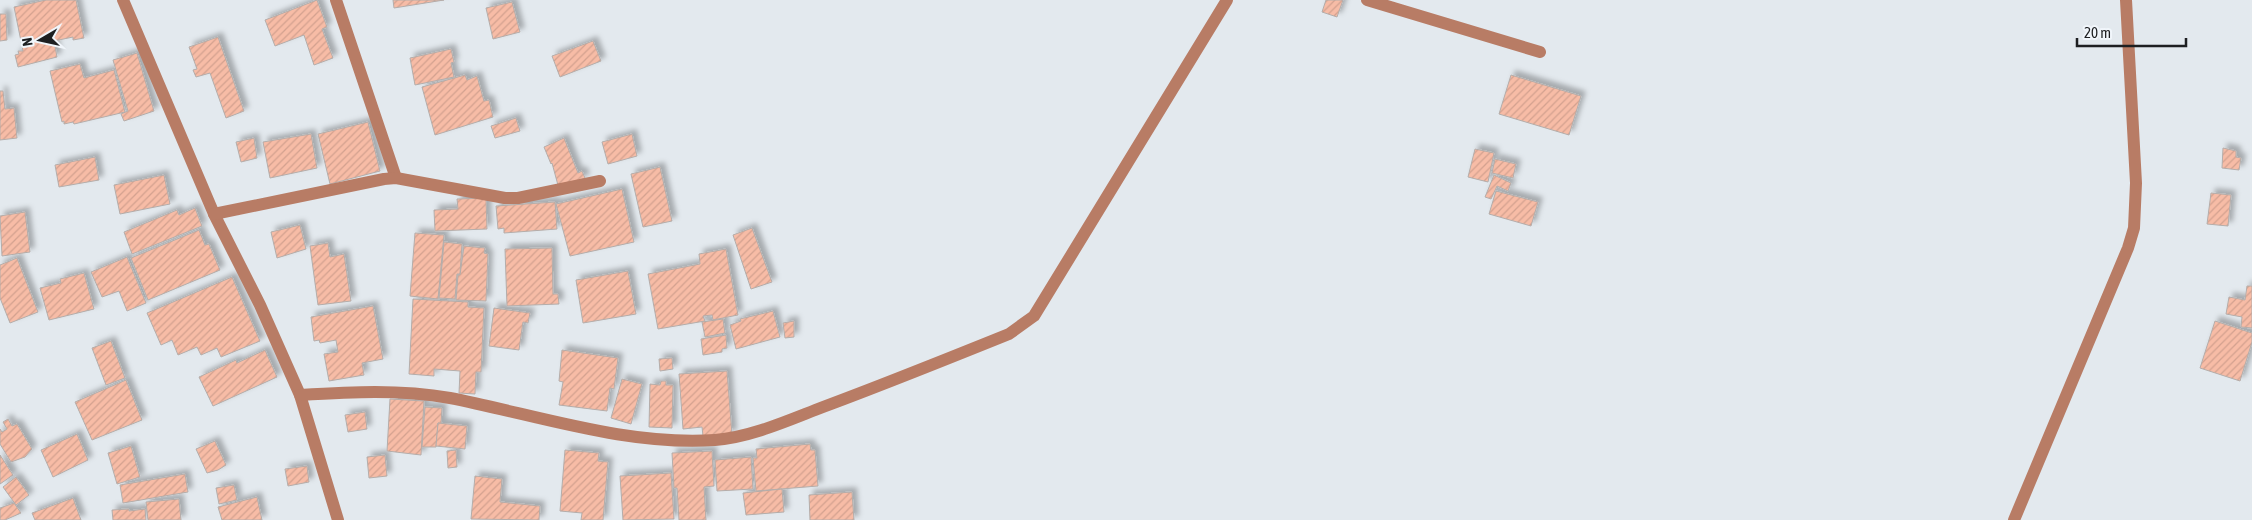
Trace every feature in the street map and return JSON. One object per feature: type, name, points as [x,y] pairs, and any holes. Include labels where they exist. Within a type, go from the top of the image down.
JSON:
[{"type":"street","points":[[123,0],[214,214],[260,305],[300,395],[338,520]]},
{"type":"street","points":[[336,0],[396,178]]},
{"type":"street","points":[[300,395],[388,391],[449,398],[637,437],[690,441],[717,440],[745,434],[792,419],[1009,334],[1034,316],[1227,0]]},
{"type":"street","points":[[1367,0],[1540,52]]},
{"type":"street","points":[[2014,520],[2128,248],[2134,228],[2136,183],[2126,0]]},
{"type":"street","points":[[214,214],[374,180],[396,178],[505,198],[540,195],[600,182]]},
{"type":"building","points":[[46,0],[76,0],[84,38],[73,40],[73,37],[54,41],[57,57],[18,67],[15,55],[19,54],[18,51],[23,51],[14,7]]},
{"type":"building","points":[[317,0],[327,27],[322,29],[333,58],[314,65],[304,35],[275,46],[265,20]]},
{"type":"building","points":[[393,0],[444,0],[394,8]]},
{"type":"building","points":[[1326,0],[1343,0],[1337,17],[1322,12]]},
{"type":"building","points":[[512,2],[520,32],[493,39],[486,8]]},
{"type":"building","points":[[0,14],[6,14],[7,40],[0,41]]},
{"type":"building","points":[[218,37],[244,111],[226,118],[210,73],[196,77],[193,70],[197,69],[189,47]]},
{"type":"building","points":[[593,41],[601,61],[560,77],[552,56]]},
{"type":"building","points":[[451,49],[454,62],[451,63],[454,77],[415,85],[410,58]]},
{"type":"building","points":[[137,53],[154,111],[124,121],[121,114],[128,111],[113,60]]},
{"type":"building","points":[[80,64],[84,78],[114,70],[125,112],[74,124],[73,122],[64,124],[64,121],[62,122],[50,71]]},
{"type":"building","points":[[465,75],[467,80],[477,76],[484,101],[489,100],[493,117],[435,135],[422,87]]},
{"type":"building","points":[[1511,75],[1581,96],[1569,135],[1499,114]]},
{"type":"building","points":[[0,91],[3,91],[5,109],[14,108],[17,138],[0,140]]},
{"type":"building","points":[[516,118],[520,131],[495,138],[491,126]]},
{"type":"building","points":[[368,122],[380,171],[330,184],[318,134]]},
{"type":"building","points":[[311,134],[317,168],[270,178],[263,142]]},
{"type":"building","points":[[632,134],[637,156],[608,164],[602,142]]},
{"type":"building","points":[[254,138],[257,158],[241,162],[236,142]]},
{"type":"building","points":[[564,138],[578,173],[582,171],[585,178],[559,189],[552,163],[544,147]]},
{"type":"building","points":[[2223,148],[2236,151],[2236,157],[2241,158],[2239,170],[2222,168]]},
{"type":"building","points":[[1475,149],[1494,153],[1488,182],[1468,177]]},
{"type":"building","points":[[95,157],[99,180],[59,187],[55,165]]},
{"type":"building","points":[[1495,159],[1516,164],[1513,178],[1492,173]]},
{"type":"building","points":[[660,167],[672,221],[643,227],[631,174]]},
{"type":"building","points":[[164,175],[170,204],[120,214],[114,185]]},
{"type":"building","points":[[1494,175],[1511,183],[1508,191],[1497,186],[1491,199],[1485,197]]},
{"type":"building","points":[[622,189],[634,242],[570,256],[556,204]]},
{"type":"building","points":[[1496,191],[1538,202],[1531,226],[1489,214]]},
{"type":"building","points":[[2211,193],[2231,195],[2228,226],[2207,224]]},
{"type":"building","points":[[486,198],[487,229],[435,231],[434,210],[458,209],[457,199]]},
{"type":"building","points":[[555,202],[557,229],[504,233],[504,228],[498,229],[496,206]]},
{"type":"building","points":[[195,208],[202,226],[132,254],[124,232],[177,210],[179,215]]},
{"type":"building","points":[[25,212],[30,252],[2,256],[0,216]]},
{"type":"building","points":[[300,225],[306,249],[277,258],[271,232]]},
{"type":"building","points":[[752,228],[772,282],[751,289],[733,235]]},
{"type":"building","points":[[199,230],[205,245],[209,244],[220,270],[148,300],[131,258]]},
{"type":"building","points":[[415,233],[444,235],[438,299],[410,296]]},
{"type":"building","points":[[444,242],[462,244],[460,274],[457,274],[455,299],[439,298]]},
{"type":"building","points":[[328,243],[330,257],[344,254],[351,301],[318,305],[310,246]]},
{"type":"building","points":[[464,246],[485,248],[484,253],[488,254],[486,301],[456,300],[458,275],[460,275]]},
{"type":"building","points":[[552,248],[553,294],[558,294],[559,304],[507,306],[505,249]]},
{"type":"building","points":[[726,249],[738,315],[713,320],[712,315],[703,316],[705,321],[658,329],[648,274],[700,264],[699,254]]},
{"type":"building","points":[[127,257],[146,303],[127,311],[119,291],[102,297],[91,272]]},
{"type":"building","points":[[17,258],[38,312],[10,323],[0,298],[0,265]]},
{"type":"building","points":[[628,271],[636,314],[583,323],[576,280]]},
{"type":"building","points":[[84,273],[94,309],[49,320],[40,288],[61,283],[60,279]]},
{"type":"building","points":[[232,277],[260,341],[221,357],[217,348],[201,355],[197,347],[178,355],[172,340],[161,345],[147,313]]},
{"type":"building","points":[[2247,286],[2252,286],[2252,328],[2241,327],[2242,317],[2226,314],[2229,297],[2245,300]]},
{"type":"building","points":[[413,299],[468,302],[468,307],[484,308],[481,372],[476,372],[475,394],[459,393],[460,371],[434,369],[434,376],[409,374]]},
{"type":"building","points":[[373,306],[383,359],[362,363],[364,375],[329,381],[324,354],[338,352],[336,340],[320,343],[319,340],[314,341],[311,317]]},
{"type":"building","points":[[494,308],[530,313],[528,323],[523,322],[519,350],[489,346]]},
{"type":"building","points":[[773,311],[780,337],[736,349],[730,325],[741,321],[740,319]]},
{"type":"building","points":[[723,319],[725,333],[705,337],[702,322]]},
{"type":"building","points":[[794,321],[794,337],[785,338],[783,323]]},
{"type":"building","points":[[2215,321],[2252,333],[2252,342],[2240,381],[2200,368]]},
{"type":"building","points":[[726,335],[727,348],[722,349],[722,352],[703,355],[701,339]]},
{"type":"building","points":[[111,341],[125,378],[106,385],[92,348]]},
{"type":"building","points":[[265,350],[277,377],[213,406],[199,377],[236,360],[237,363]]},
{"type":"building","points":[[562,350],[618,358],[614,389],[610,388],[607,411],[559,405],[563,382],[559,381]]},
{"type":"building","points":[[672,358],[673,369],[660,371],[659,359]]},
{"type":"building","points":[[727,371],[732,434],[703,436],[702,427],[683,429],[679,374]]},
{"type":"building","points":[[622,379],[642,384],[631,424],[611,418]]},
{"type":"building","points":[[126,380],[142,420],[92,440],[75,402]]},
{"type":"building","points":[[661,381],[666,381],[666,385],[673,385],[672,428],[649,427],[650,384],[660,385]]},
{"type":"building","points":[[390,399],[424,401],[421,455],[387,451]]},
{"type":"building","points":[[425,407],[442,408],[441,424],[438,423],[436,447],[422,447]]},
{"type":"building","points":[[365,412],[367,429],[348,432],[345,415]]},
{"type":"building","points":[[8,419],[12,426],[17,424],[32,449],[25,457],[11,462],[0,444],[0,429],[2,432],[7,429],[3,422]]},
{"type":"building","points":[[438,423],[467,426],[465,449],[436,446]]},
{"type":"building","points":[[77,434],[88,460],[53,477],[41,450]]},
{"type":"building","points":[[215,441],[226,465],[218,470],[207,473],[196,449]]},
{"type":"building","points":[[810,444],[811,450],[815,450],[818,486],[756,491],[753,458],[757,458],[756,449]]},
{"type":"building","points":[[131,446],[140,477],[117,484],[108,453]]},
{"type":"building","points":[[456,450],[457,467],[448,468],[447,451]]},
{"type":"building","points":[[565,450],[599,453],[598,461],[608,462],[603,520],[581,520],[582,513],[560,511]]},
{"type":"building","points":[[712,451],[714,486],[704,487],[706,520],[679,520],[677,488],[674,488],[672,453]]},
{"type":"building","points":[[0,455],[13,475],[0,484]]},
{"type":"building","points":[[385,455],[387,476],[369,478],[367,457]]},
{"type":"building","points":[[751,457],[753,489],[717,491],[715,460]]},
{"type":"building","points":[[307,466],[309,482],[288,486],[285,469]]},
{"type":"building","points":[[671,473],[674,519],[623,520],[620,476]]},
{"type":"building","points":[[185,474],[188,492],[123,503],[120,485]]},
{"type":"building","points":[[475,476],[502,479],[500,502],[540,506],[539,520],[471,519]]},
{"type":"building","points":[[16,477],[29,495],[16,505],[3,487]]},
{"type":"building","points":[[234,485],[237,500],[219,504],[216,488]]},
{"type":"building","points":[[782,489],[784,512],[746,515],[743,493]]},
{"type":"building","points":[[852,492],[854,520],[810,520],[809,495]]},
{"type":"building","points":[[257,497],[262,520],[222,520],[218,507]]},
{"type":"building","points":[[73,498],[81,520],[35,520],[32,513]]},
{"type":"building","points":[[179,499],[181,520],[148,520],[146,502]]},
{"type":"building","points":[[14,503],[21,513],[5,520],[0,520],[0,508]]},
{"type":"building","points":[[129,509],[129,511],[145,509],[146,520],[113,520],[112,510]]}]
